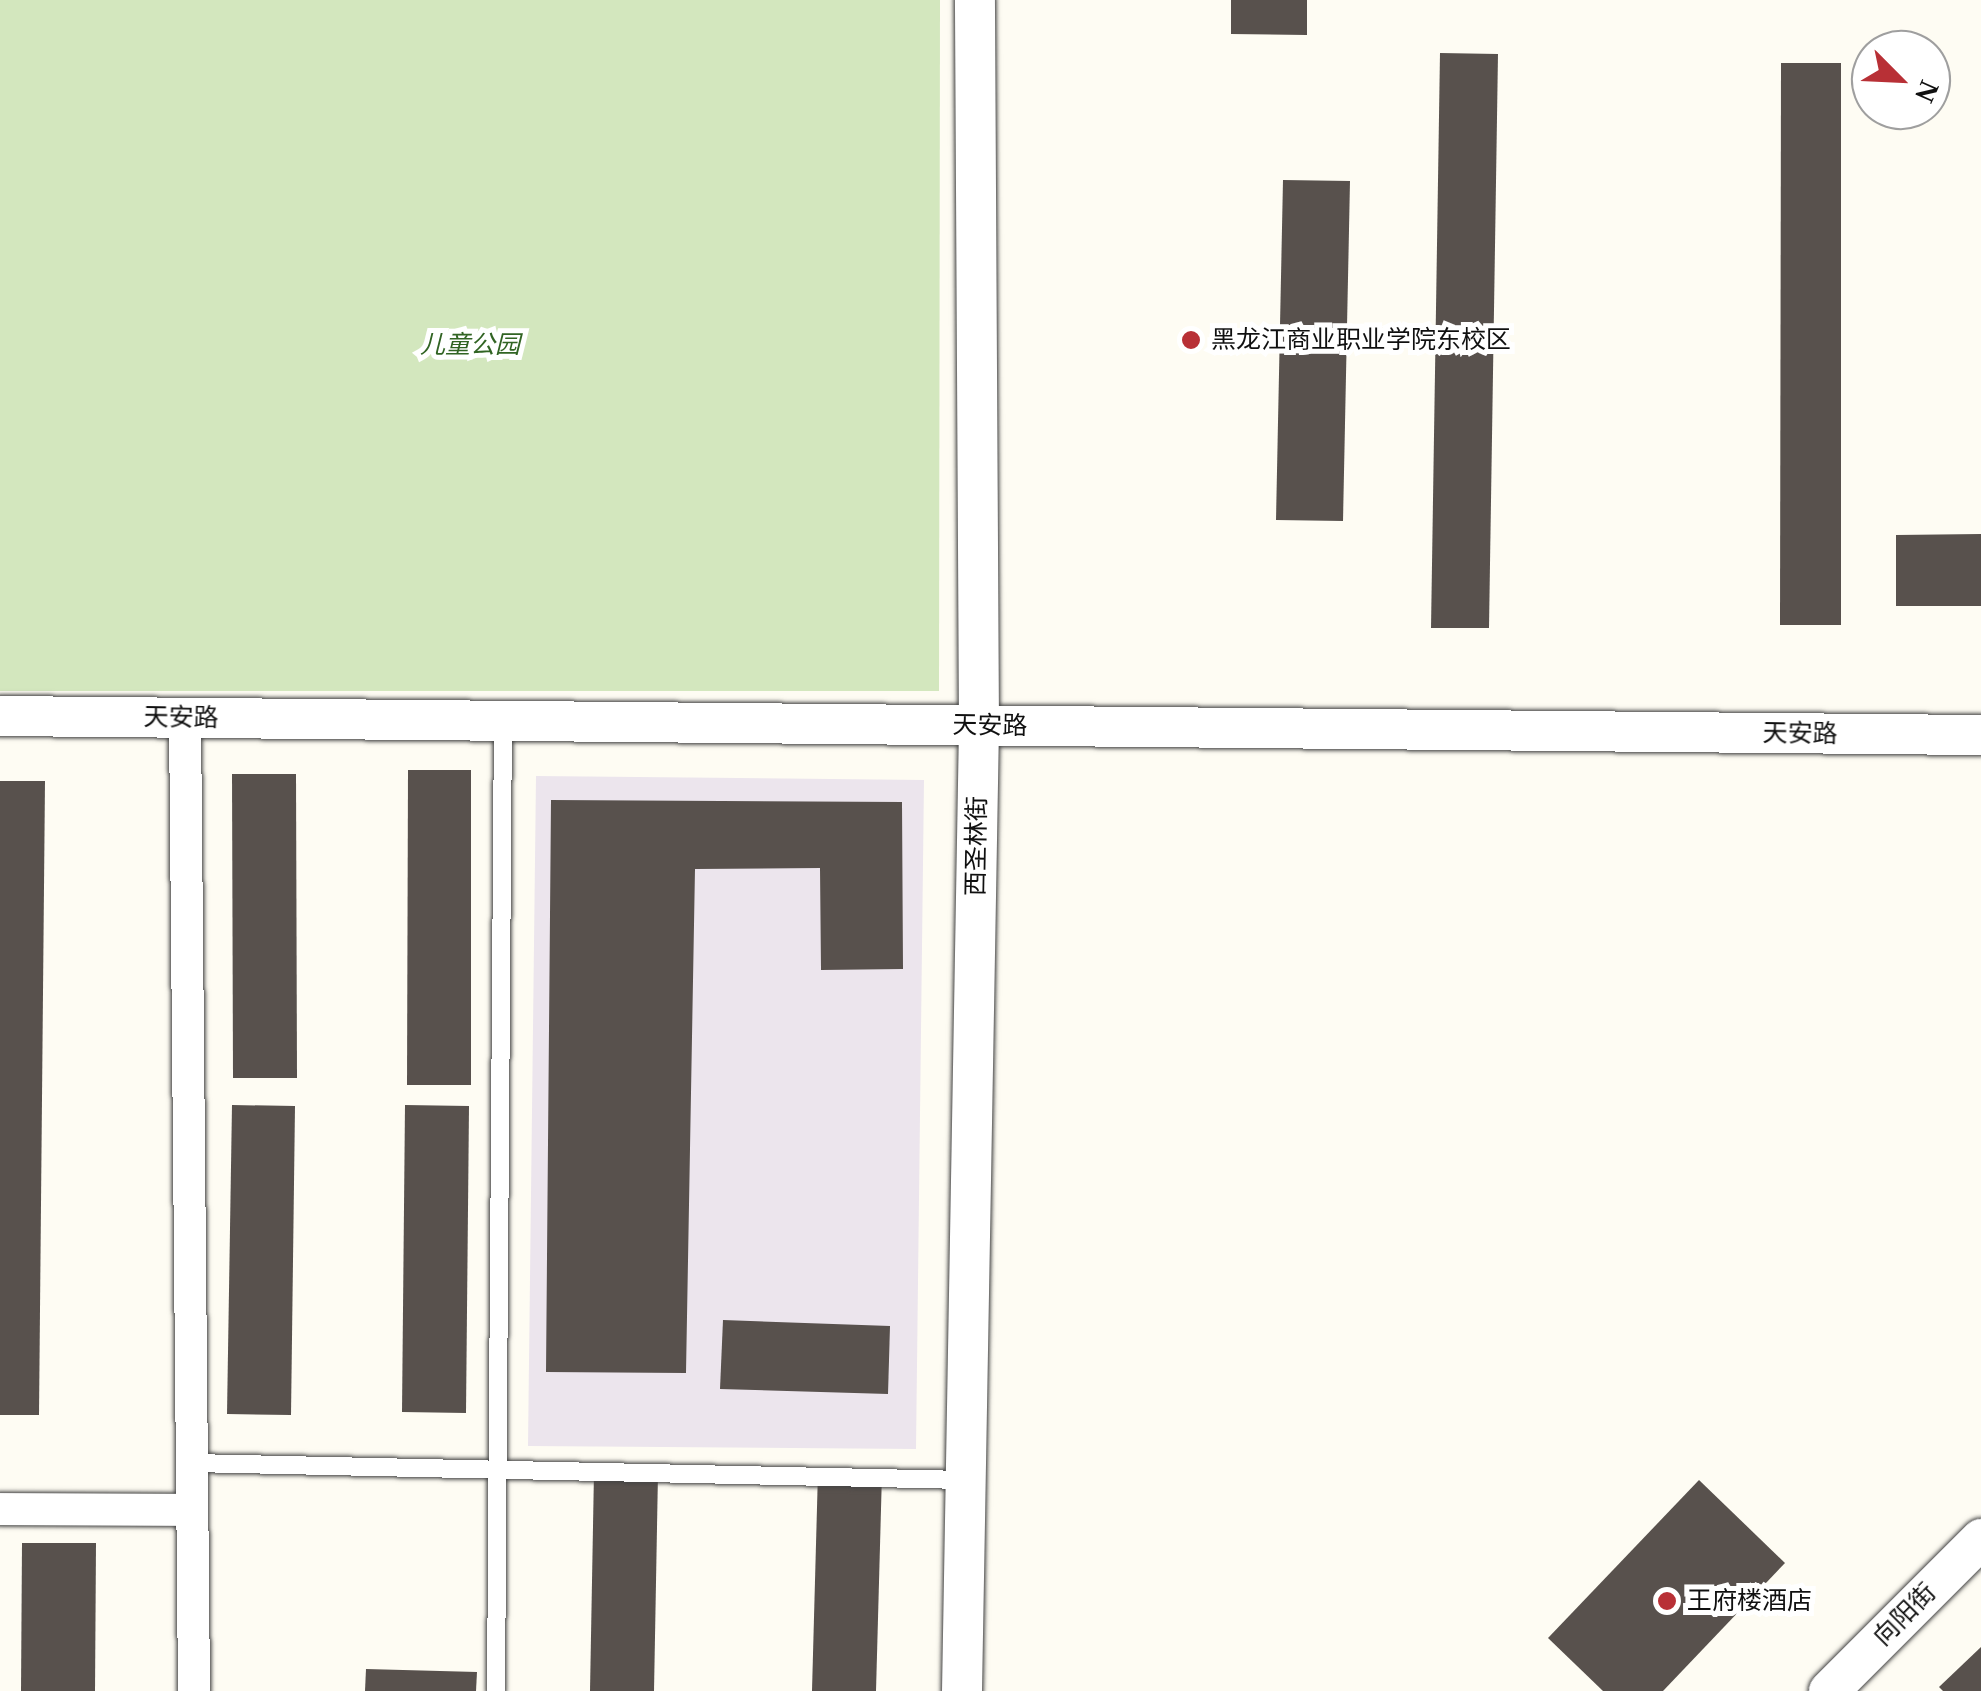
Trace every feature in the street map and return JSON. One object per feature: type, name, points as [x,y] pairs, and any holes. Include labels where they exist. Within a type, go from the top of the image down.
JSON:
[{"type":"street","name":"西圣林街","points":[[962,1691],[979,726],[975,0]]},
{"type":"street","name":"天安路","points":[[0,716],[1981,735]]},
{"type":"street","points":[[185,718],[194,1691]]},
{"type":"street","points":[[0,1509],[192,1510]]},
{"type":"street","name":"向阳街","points":[[1829,1691],[1981,1539]]},
{"type":"lane","points":[[496,1691],[503,721]]},
{"type":"lane","points":[[192,1463],[966,1480]]},
{"type":"shaded area","points":[[536,776],[924,780],[916,1449],[528,1446]]},
{"type":"green space","name":"儿童公园","points":[[0,0],[940,0],[939,691],[0,691]]},
{"type":"building","points":[[1231,0],[1307,0],[1307,35],[1231,34]]},
{"type":"building","points":[[1440,53],[1498,54],[1489,628],[1431,628]]},
{"type":"building","points":[[1781,63],[1841,63],[1841,625],[1780,625]]},
{"type":"building","points":[[1283,180],[1350,181],[1343,521],[1276,520]]},
{"type":"building","points":[[1981,534],[1981,606],[1896,606],[1896,535]]},
{"type":"building","points":[[408,770],[471,770],[471,1085],[407,1085]]},
{"type":"building","points":[[232,774],[296,774],[297,1078],[233,1078]]},
{"type":"building","points":[[0,781],[45,781],[39,1415],[0,1415]]},
{"type":"building","points":[[551,800],[902,802],[903,969],[821,970],[820,868],[695,869],[686,1373],[546,1372]]},
{"type":"building","points":[[232,1105],[295,1106],[291,1415],[227,1414]]},
{"type":"building","points":[[405,1105],[469,1106],[466,1413],[402,1412]]},
{"type":"building","points":[[723,1320],[890,1326],[888,1394],[720,1389]]},
{"type":"building","points":[[818,1471],[882,1473],[876,1691],[812,1691]]},
{"type":"building","points":[[594,1472],[658,1473],[654,1691],[590,1691]]},
{"type":"building","name":"王府楼酒店","points":[[1699,1480],[1785,1563],[1663,1691],[1603,1691],[1548,1638]]},
{"type":"building","points":[[22,1543],[96,1543],[95,1691],[21,1691]]},
{"type":"building","points":[[1981,1647],[1981,1691],[1943,1691],[1939,1687]]},
{"type":"building","points":[[366,1669],[477,1672],[476,1691],[365,1691]]},
{"type":"place","name":"黑龙江商业职业学院东校区","points":[[1191,340]]},
{"type":"place","name":"王府楼酒店","points":[[1667,1601]]}]
